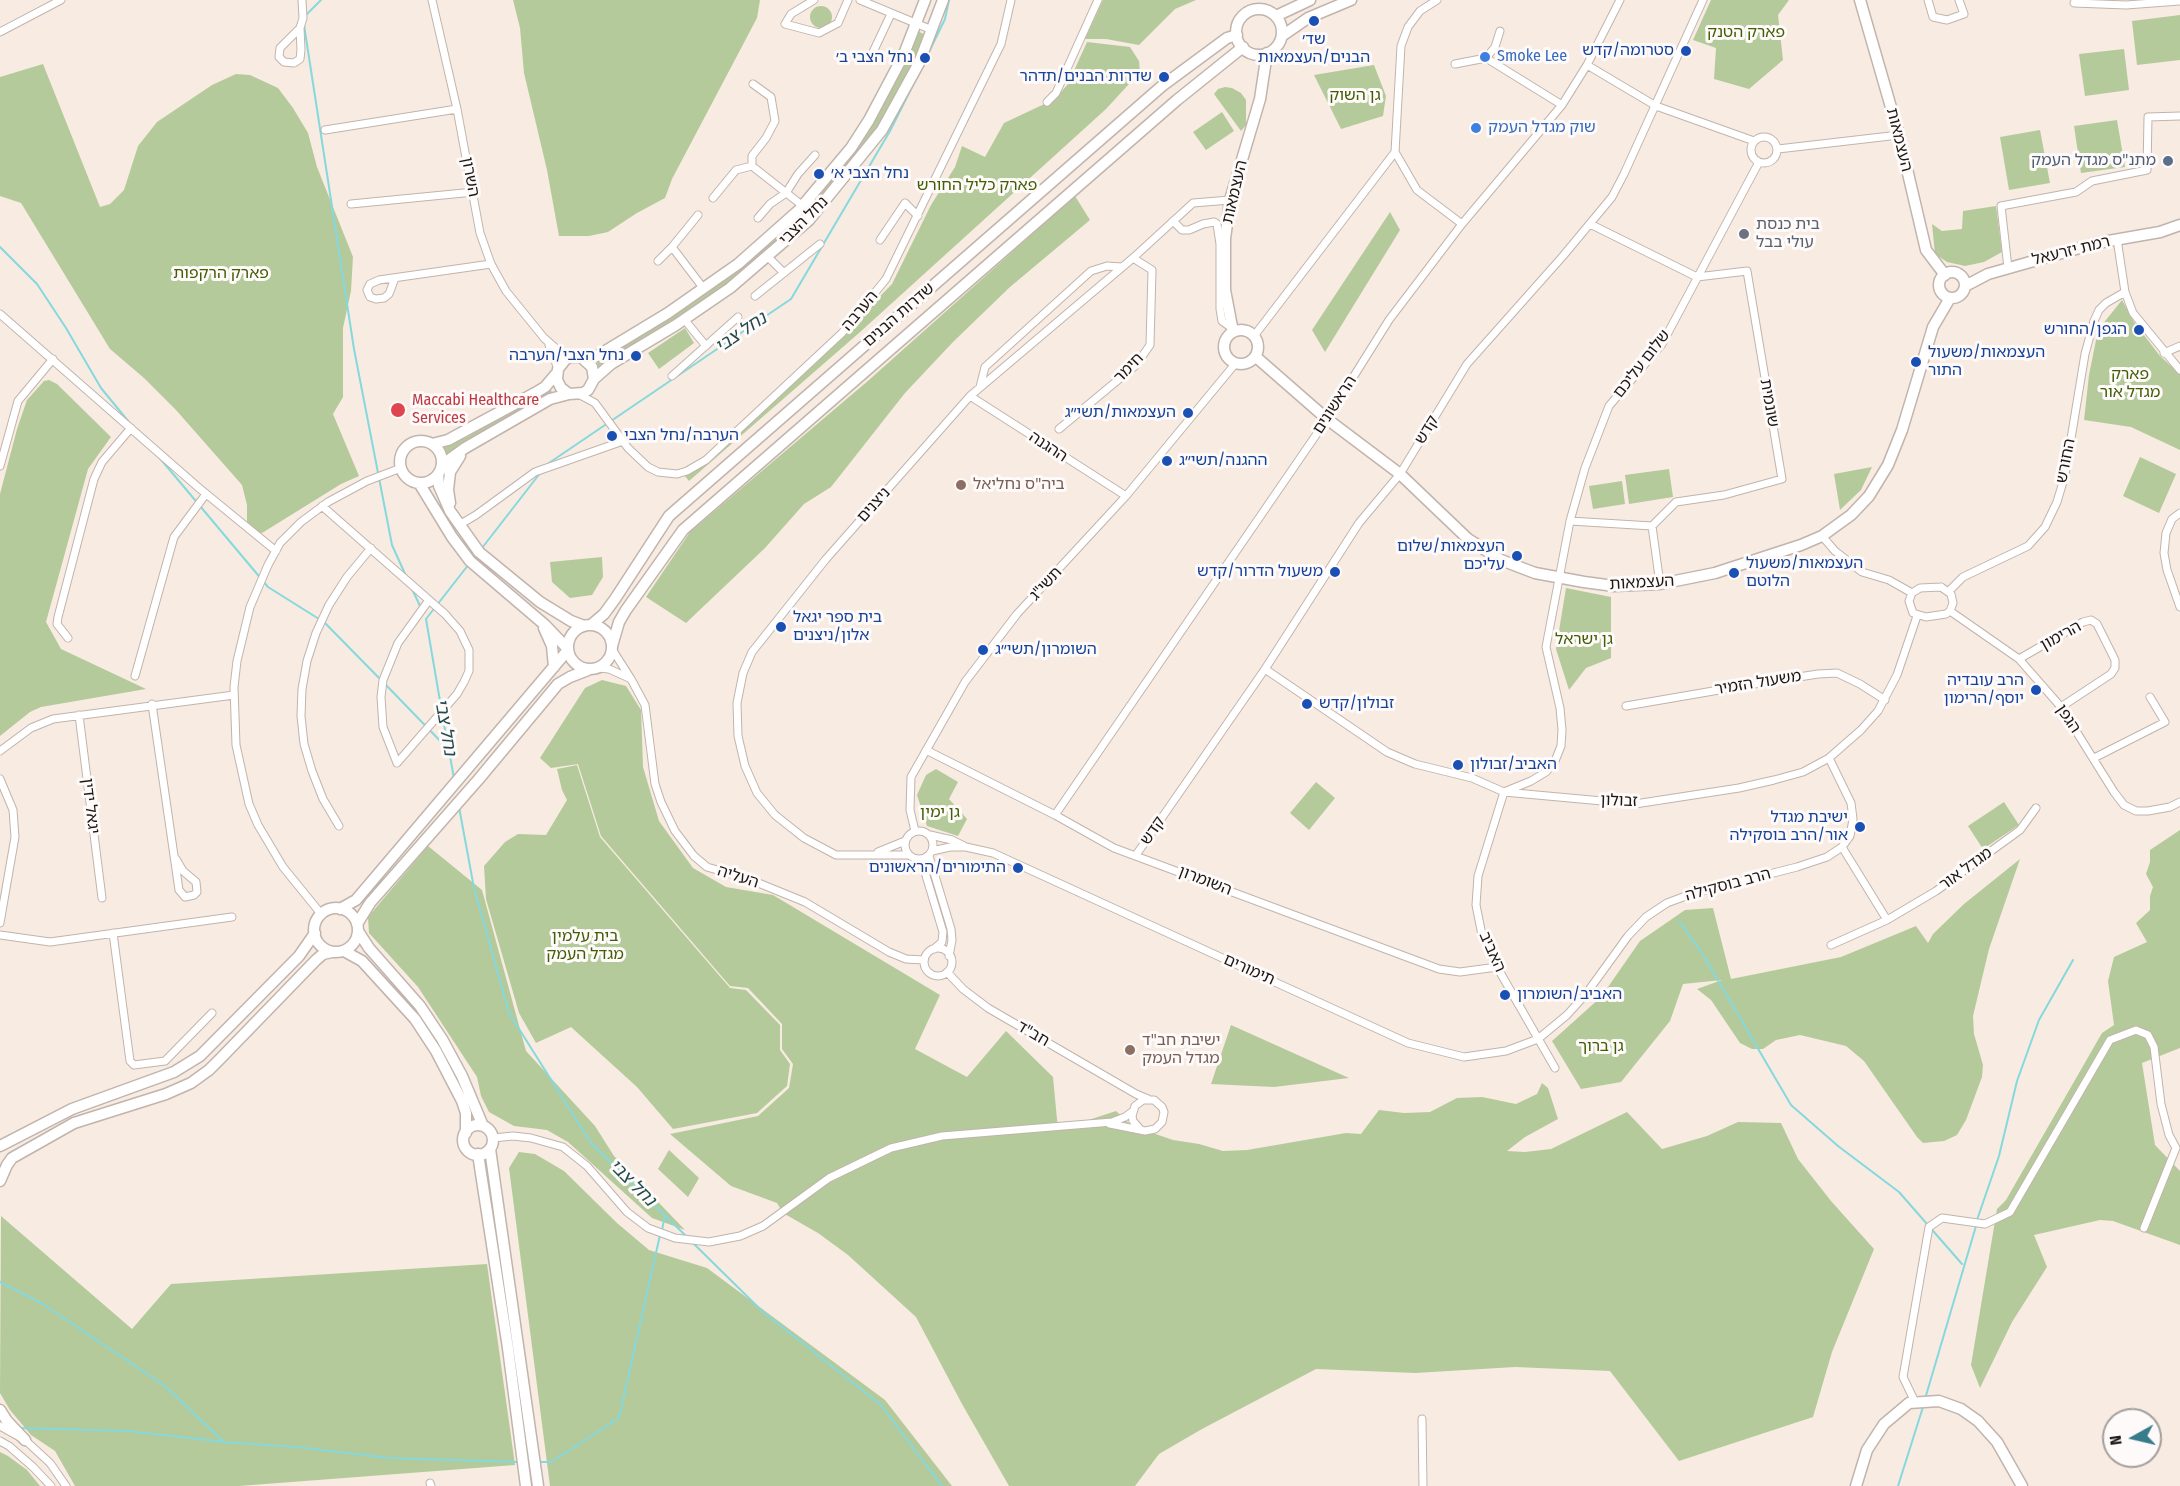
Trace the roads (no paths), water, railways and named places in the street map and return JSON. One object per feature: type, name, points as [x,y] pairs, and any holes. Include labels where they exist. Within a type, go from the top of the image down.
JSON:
[{"type":"street","points":[[0,32],[61,0]]},
{"type":"street","points":[[300,28],[280,48],[279,57],[284,62],[294,63],[300,59],[302,0]]},
{"type":"street","name":"השרון","points":[[432,0],[457,109],[480,233],[490,264],[506,291],[544,338],[560,352],[577,357]]},
{"type":"street","points":[[814,0],[791,14],[785,24],[819,33],[838,23],[848,0]]},
{"type":"street","points":[[860,0],[932,30]]},
{"type":"street","name":"נחל הצבי","points":[[577,357],[591,358],[603,353],[704,289],[753,251],[803,207],[851,148],[869,120],[893,76],[925,0]]},
{"type":"street","name":"נחל הצבי","points":[[593,382],[610,364],[730,288],[809,220],[882,130],[919,63],[944,0]]},
{"type":"street","name":"הערבה","points":[[574,394],[594,403],[622,441],[639,459],[658,472],[676,474],[687,471],[706,460],[842,333],[886,279],[1001,44],[1011,0]]},
{"type":"street","points":[[1047,102],[1056,93],[1098,0]]},
{"type":"street","points":[[1276,16],[1310,0]]},
{"type":"street","points":[[1282,36],[1308,18],[1351,0]]},
{"type":"street","points":[[1437,0],[1420,11],[1408,27],[1401,46],[1395,152],[1417,190],[1462,224]]},
{"type":"street","name":"הראשונים","points":[[1055,815],[1327,419],[1389,320],[1462,224],[1562,105],[1587,65],[1620,0]]},
{"type":"street","name":"קדש","points":[[1136,855],[1265,669],[1359,523],[1401,474],[1467,364],[1612,197],[1703,0]]},
{"type":"street","name":"העצמאות","points":[[1860,0],[1899,135],[1926,250],[1945,275]]},
{"type":"street","points":[[1928,0],[1933,17],[1947,20],[1964,14],[1959,0]]},
{"type":"street","points":[[2074,3],[2126,5],[2180,1]]},
{"type":"street","points":[[1252,5],[1276,16],[1280,23],[1282,36],[1279,43],[1267,53],[1249,52],[1243,47],[1237,35],[1239,20],[1252,5]]},
{"type":"street","points":[[873,52],[891,14]]},
{"type":"street","points":[[1455,64],[1486,58],[1495,47],[1500,31]]},
{"type":"street","name":"שדרות הבנים","points":[[588,626],[604,614],[669,516],[1162,86],[1218,44],[1237,35]]},
{"type":"street","name":"שדרות הבנים","points":[[612,648],[619,622],[626,610],[683,530],[1176,100],[1243,47]]},
{"type":"street","name":"העצמאות","points":[[1233,330],[1225,290],[1225,238],[1230,200],[1260,99],[1267,53]]},
{"type":"street","points":[[1486,58],[1562,105]]},
{"type":"street","points":[[1587,65],[1656,106],[1754,141],[1762,137],[1771,138],[1778,149]]},
{"type":"street","points":[[752,166],[752,156],[766,138],[775,121],[771,98],[753,84]]},
{"type":"street","points":[[325,130],[457,109]]},
{"type":"street","points":[[2008,268],[2001,206],[2076,192],[2092,180],[2147,170],[2148,117],[2180,117]]},
{"type":"street","points":[[1778,149],[1899,135]]},
{"type":"street","points":[[1754,141],[1752,153],[1759,162],[1772,161],[1778,149]]},
{"type":"street","points":[[1254,336],[1395,152]]},
{"type":"street","points":[[758,218],[770,204],[786,193],[798,174],[815,155]]},
{"type":"street","name":"שלום עליכם","points":[[1504,792],[1546,772],[1561,746],[1560,708],[1546,647],[1570,521],[1586,468],[1609,406],[1662,344],[1759,162]]},
{"type":"street","points":[[752,166],[803,207]]},
{"type":"street","points":[[713,198],[736,170],[752,166]]},
{"type":"street","points":[[351,204],[474,192]]},
{"type":"street","name":"ניצנים","points":[[908,855],[836,855],[804,838],[775,815],[757,793],[744,766],[738,736],[737,703],[743,673],[752,652],[826,559],[970,396],[1133,258],[1193,203],[1230,200]]},
{"type":"street","points":[[880,240],[905,203],[918,216]]},
{"type":"street","points":[[658,261],[698,215]]},
{"type":"street","points":[[1173,221],[1182,230],[1214,222],[1217,224],[1220,244],[1222,321],[1233,330],[1244,330],[1254,336],[1258,346],[1256,357],[1247,364],[1235,364],[1224,351],[1226,340],[1233,330]]},
{"type":"street","points":[[1590,224],[1697,277]]},
{"type":"street","name":"רמת יזרעאל","points":[[1965,282],[1969,284],[1988,274],[2008,268],[2117,239],[2160,232],[2180,225]]},
{"type":"street","points":[[2117,239],[2125,292],[2133,313],[2180,370]]},
{"type":"street","points":[[756,296],[820,244]]},
{"type":"street","points":[[672,247],[704,289]]},
{"type":"street","points":[[768,257],[784,273]]},
{"type":"street","name":"חימר","points":[[1059,429],[1136,365],[1150,345],[1152,270],[1133,258]]},
{"type":"street","points":[[395,278],[490,264]]},
{"type":"street","points":[[980,387],[985,367],[1091,271],[1107,266],[1122,267]]},
{"type":"street","name":"שונמית","points":[[1652,526],[1676,502],[1724,495],[1782,479],[1747,271],[1697,277]]},
{"type":"street","points":[[1956,273],[1962,276],[1965,282],[1963,292],[1955,298],[1942,294],[1939,286],[1945,275],[1956,273]]},
{"type":"street","name":"החורש","points":[[1949,591],[1963,578],[2028,546],[2045,527],[2057,502],[2065,475],[2085,354],[2094,321],[2099,310],[2106,303],[2125,292]]},
{"type":"street","name":"העצמאות","points":[[1256,357],[1327,419],[1401,474],[1468,539],[1492,555],[1535,573],[1560,578],[1614,586],[1660,584],[1715,573],[1822,536],[1851,514],[1869,496],[1888,465],[1902,430],[1933,327],[1950,298]]},
{"type":"street","points":[[0,314],[206,494],[276,551]]},
{"type":"street","points":[[672,376],[738,317]]},
{"type":"street","points":[[684,319],[706,346]]},
{"type":"street","name":"השרון","points":[[544,338],[555,358],[557,371]]},
{"type":"street","points":[[2164,353],[2180,346]]},
{"type":"street","points":[[0,1179],[12,1158],[74,1123],[166,1094],[200,1076],[221,1058],[323,954],[354,944],[357,928],[370,903],[478,780],[558,684],[608,660],[612,648],[606,632],[600,627],[588,626],[554,612],[479,552],[457,521],[439,486],[440,471],[442,457],[438,448],[424,441],[410,445],[401,454],[401,468],[408,478],[419,483],[432,480],[440,471],[453,455],[550,399],[588,390],[593,382],[592,367],[577,357],[565,360],[545,387],[448,440],[432,444]]},
{"type":"street","points":[[0,466],[18,400],[53,359]]},
{"type":"street","name":"תשי\"ג","points":[[915,831],[910,810],[911,777],[965,682],[1017,614],[1126,496],[1235,364]]},
{"type":"street","points":[[557,371],[558,384],[574,394]]},
{"type":"street","name":"הערבה","points":[[593,382],[602,414]]},
{"type":"street","name":"ההגנה","points":[[970,396],[1126,496]]},
{"type":"street","points":[[68,638],[57,624],[58,617],[94,478],[102,462],[131,428]]},
{"type":"street","points":[[457,521],[476,515],[535,472],[622,441]]},
{"type":"street","points":[[457,521],[448,490],[450,472],[458,458],[472,444]]},
{"type":"street","points":[[321,915],[283,867],[258,825],[249,804],[236,745],[234,695],[237,661],[242,635],[259,586],[280,543],[300,522],[322,506],[367,481],[401,468]]},
{"type":"street","points":[[419,483],[452,537],[470,561],[539,620],[568,649],[574,664],[593,669],[609,669],[631,679]]},
{"type":"street","points":[[135,676],[174,537],[206,494]]},
{"type":"street","points":[[322,506],[371,548],[429,600],[453,622],[465,640],[470,660],[469,671],[457,694],[397,763],[383,727],[381,697],[383,680],[398,643],[429,600]]},
{"type":"street","points":[[2180,513],[2172,519],[2166,532],[2164,553],[2167,570],[2180,607]]},
{"type":"street","points":[[1570,521],[1652,526],[1660,584]]},
{"type":"street","points":[[1822,536],[1834,551],[1862,572],[1889,580],[1912,593]]},
{"type":"street","points":[[339,826],[323,799],[304,744],[301,716],[302,688],[307,661],[316,633],[329,605],[347,577],[371,548]]},
{"type":"street","points":[[1941,587],[1949,591],[1953,603],[1946,614],[1917,616],[1909,605],[1912,593],[1920,588],[1941,587]]},
{"type":"street","name":"הגפן","points":[[1950,610],[2019,659],[2061,707],[2124,805],[2136,811],[2159,810],[2180,802]]},
{"type":"street","name":"זבולון","points":[[1265,669],[1387,752],[1415,764],[1472,778],[1504,792],[1635,804],[1739,788],[1774,780],[1803,772],[1829,759],[1862,730],[1885,700],[1897,675],[1917,616]]},
{"type":"street","points":[[539,620],[552,646],[554,667]]},
{"type":"street","name":"הרימון","points":[[2019,659],[2083,622],[2091,620],[2097,624],[2115,660],[2115,668],[2111,674],[2061,707]]},
{"type":"street","points":[[0,1146],[72,1109],[174,1072],[200,1056],[299,956],[315,933],[316,923],[321,915],[330,910],[340,909],[356,900],[554,667],[568,649],[571,635],[588,626]]},
{"type":"street","name":"העליה","points":[[612,648],[641,696],[647,715],[655,784],[660,802],[675,831],[694,855],[707,867],[751,880],[805,902],[889,952],[906,959],[924,960]]},
{"type":"street","name":"משעול הזמיר","points":[[1626,706],[1818,674],[1836,673],[1860,684],[1885,700]]},
{"type":"street","points":[[0,751],[22,734],[52,719],[234,695]]},
{"type":"street","points":[[2094,758],[2165,722],[2150,698]]},
{"type":"street","points":[[152,705],[179,890],[186,897],[194,896],[197,892],[196,882],[183,872],[176,859]]},
{"type":"street","name":"יגאל ידין","points":[[79,715],[102,897]]},
{"type":"street","name":"השומרון","points":[[926,750],[1055,815],[1114,848],[1439,969],[1460,972],[1497,967]]},
{"type":"street","points":[[1829,759],[1851,803],[1853,819],[1850,836],[1842,847],[1887,920]]},
{"type":"street","points":[[0,779],[13,810],[15,837],[0,923]]},
{"type":"street","name":"האביב","points":[[1504,792],[1478,876],[1476,904],[1482,935],[1497,967],[1555,1068]]},
{"type":"street","name":"מגדל אור","points":[[1831,945],[1887,920],[1936,891],[2020,830],[2036,808]]},
{"type":"street","points":[[915,831],[926,832],[930,835],[934,846],[930,853],[921,859],[908,855],[905,841],[908,835],[915,831]]},
{"type":"street","name":"תימורים","points":[[930,835],[993,853],[1408,1042],[1464,1057],[1506,1051],[1538,1039]]},
{"type":"street","name":"ניצנים","points":[[873,854],[905,841]]},
{"type":"street","name":"תימורים","points":[[930,853],[966,847]]},
{"type":"street","name":"הרב בוסקילה","points":[[1538,1039],[1581,1000],[1628,936],[1646,917],[1667,903],[1691,894],[1797,867],[1827,856],[1842,847]]},
{"type":"street","points":[[921,859],[944,932],[942,942],[927,953],[924,960],[926,969],[939,976],[947,972],[951,966],[949,956],[952,940],[930,853]]},
{"type":"street","points":[[340,909],[349,913],[369,948],[420,1006],[442,1039],[462,1076],[483,1126],[490,1131],[496,1202],[518,1337],[538,1486]]},
{"type":"street","points":[[0,935],[50,942],[232,917]]},
{"type":"street","points":[[113,933],[130,1061],[134,1065],[165,1061],[212,1013]]},
{"type":"street","points":[[315,933],[321,946],[362,961],[415,1019],[436,1051],[462,1101],[466,1113],[464,1142],[466,1148],[478,1155],[485,1153],[492,1143],[513,1136],[531,1138],[563,1147],[587,1166],[627,1212],[648,1228],[675,1238],[709,1242],[740,1236],[763,1226],[828,1178],[877,1154],[908,1144],[962,1134],[1104,1124],[1119,1120],[1138,1102],[1149,1099],[1162,1107],[1164,1117],[1159,1126],[1150,1131],[1104,1124]]},
{"type":"street","points":[[934,949],[941,949],[949,956]]},
{"type":"street","name":"חב\"ד","points":[[947,972],[988,1008],[1125,1088],[1149,1099]]},
{"type":"street","points":[[1915,1402],[1903,1377],[1929,1227],[1942,1218],[1985,1224],[2010,1212],[2110,1040],[2136,1030],[2148,1035],[2154,1047],[2164,1120],[2178,1150],[2144,1228]]},
{"type":"street","points":[[1125,1088],[1132,1100],[1133,1121],[1140,1129]]},
{"type":"street","points":[[465,1133],[472,1126],[483,1126]]},
{"type":"street","points":[[478,1155],[526,1486]]},
{"type":"street","points":[[0,1170],[0,1179]]},
{"type":"street","points":[[1856,1486],[1867,1450],[1884,1424],[1909,1403],[1940,1401],[1961,1409],[1978,1421],[1996,1442],[2022,1486]]},
{"type":"street","points":[[0,1410],[25,1440],[50,1463],[66,1486]]},
{"type":"street","points":[[1422,1419],[1423,1486]]},
{"type":"street","points":[[0,1426],[25,1440]]},
{"type":"street","points":[[0,1441],[33,1467],[51,1486]]},
{"type":"waterway","points":[[306,15],[321,0]]},
{"type":"waterway","name":"נחל צבי","points":[[926,58],[945,19],[949,0]]},
{"type":"waterway","points":[[304,25],[354,349],[392,545],[406,576]]},
{"type":"waterway","name":"נחל צבי","points":[[546,465],[791,299],[890,131],[915,81]]},
{"type":"waterway","points":[[0,247],[37,284],[101,388],[133,427]]},
{"type":"waterway","points":[[158,456],[268,587],[319,619]]},
{"type":"waterway","name":"נחל צבי","points":[[482,548],[541,472]]},
{"type":"waterway","name":"נחל צבי","points":[[441,707],[426,619],[469,564]]},
{"type":"waterway","points":[[412,589],[421,608]]},
{"type":"waterway","points":[[324,622],[381,680]]},
{"type":"waterway","points":[[385,684],[448,749]]},
{"type":"waterway","name":"נחל צבי","points":[[442,713],[454,778]]},
{"type":"waterway","name":"נחל צבי","points":[[459,807],[474,888],[509,1013],[591,1143],[688,1238]]},
{"type":"waterway","points":[[1679,921],[1702,953],[1791,1105],[1838,1146],[1899,1192],[1962,1264]]},
{"type":"waterway","points":[[1977,1220],[1999,1156],[2017,1081],[2039,1020],[2073,960]]},
{"type":"waterway","points":[[662,1230],[665,1215]]},
{"type":"waterway","points":[[1925,1399],[1976,1226]]},
{"type":"waterway","points":[[537,1462],[551,1462],[619,1418],[660,1235]]},
{"type":"waterway","name":"נחל צבי","points":[[692,1242],[763,1312],[880,1404],[942,1486]]},
{"type":"waterway","points":[[0,1282],[41,1303],[165,1386],[224,1442],[297,1447],[389,1458],[519,1462]]},
{"type":"waterway","points":[[1898,1486],[1923,1407]]},
{"type":"waterway","points":[[18,1428],[129,1431],[224,1442]]},
{"type":"place","name":"שד׳ הבנים/העצמאות","points":[[1314,21]]},
{"type":"place","name":"סטרומה/קדש","points":[[1686,51]]},
{"type":"place","name":"Smoke Lee","points":[[1485,57]]},
{"type":"place","name":"נחל הצבי ב׳","points":[[925,58]]},
{"type":"place","name":"שדרות הבנים/תדהר","points":[[1164,77]]},
{"type":"place","name":"שוק מגדל העמק","points":[[1476,128]]},
{"type":"place","name":"מתנ\"ס מגדל העמק","points":[[2168,161]]},
{"type":"place","name":"נחל הצבי א׳","points":[[819,174]]},
{"type":"place","name":"בית כנסת עולי בבל","points":[[1744,234]]},
{"type":"place","name":"הגפן/החורש","points":[[2139,330]]},
{"type":"place","name":"נחל הצבי/הערבה","points":[[636,356]]},
{"type":"place","name":"העצמאות/משעול התור","points":[[1916,362]]},
{"type":"place","name":"Maccabi Healthcare Services","points":[[398,410]]},
{"type":"place","name":"העצמאות/תשי״ג","points":[[1188,413]]},
{"type":"place","name":"הערבה/נחל הצבי","points":[[612,436]]},
{"type":"place","name":"ההגנה/תשי״ג","points":[[1167,461]]},
{"type":"place","name":"ביה\"ס נחליאל","points":[[961,485]]},
{"type":"place","name":"העצמאות/שלום עליכם","points":[[1517,556]]},
{"type":"place","name":"משעול הדרור/קדש","points":[[1335,572]]},
{"type":"place","name":"העצמאות/משעול הלוטם","points":[[1734,573]]},
{"type":"place","name":"בית ספר יגאל אלון/ניצנים","points":[[781,627]]},
{"type":"place","name":"השומרון/תשי״ג","points":[[983,650]]},
{"type":"place","name":"הרב עובדיה יוסף/הרימון","points":[[2036,690]]},
{"type":"place","name":"זבולון/קדש","points":[[1307,704]]},
{"type":"place","name":"האביב/זבולון","points":[[1458,765]]},
{"type":"place","name":"ישיבת מגדל אור/הרב בוסקילה","points":[[1860,827]]},
{"type":"place","name":"התימורים/הראשונים","points":[[1018,868]]},
{"type":"place","name":"האביב/השומרון","points":[[1505,995]]},
{"type":"place","name":"ישיבת חב\"ד מגדל העמק","points":[[1130,1050]]},
{"type":"park label","name":"פארק הטנק","points":[[1746,33]]},
{"type":"park label","name":"גן השוק","points":[[1355,96]]},
{"type":"park label","name":"פארק כליל החורש","points":[[977,186]]},
{"type":"park label","name":"פארק הרקפות","points":[[221,274]]},
{"type":"park label","name":"פארק מגדל אור","points":[[2130,384]]},
{"type":"park label","name":"גן ישראל","points":[[1584,640]]},
{"type":"park label","name":"גן ימין","points":[[940,813]]},
{"type":"park label","name":"בית עלמין מגדל העמק","points":[[585,946]]},
{"type":"park label","name":"גן ברוך","points":[[1601,1047]]}]
